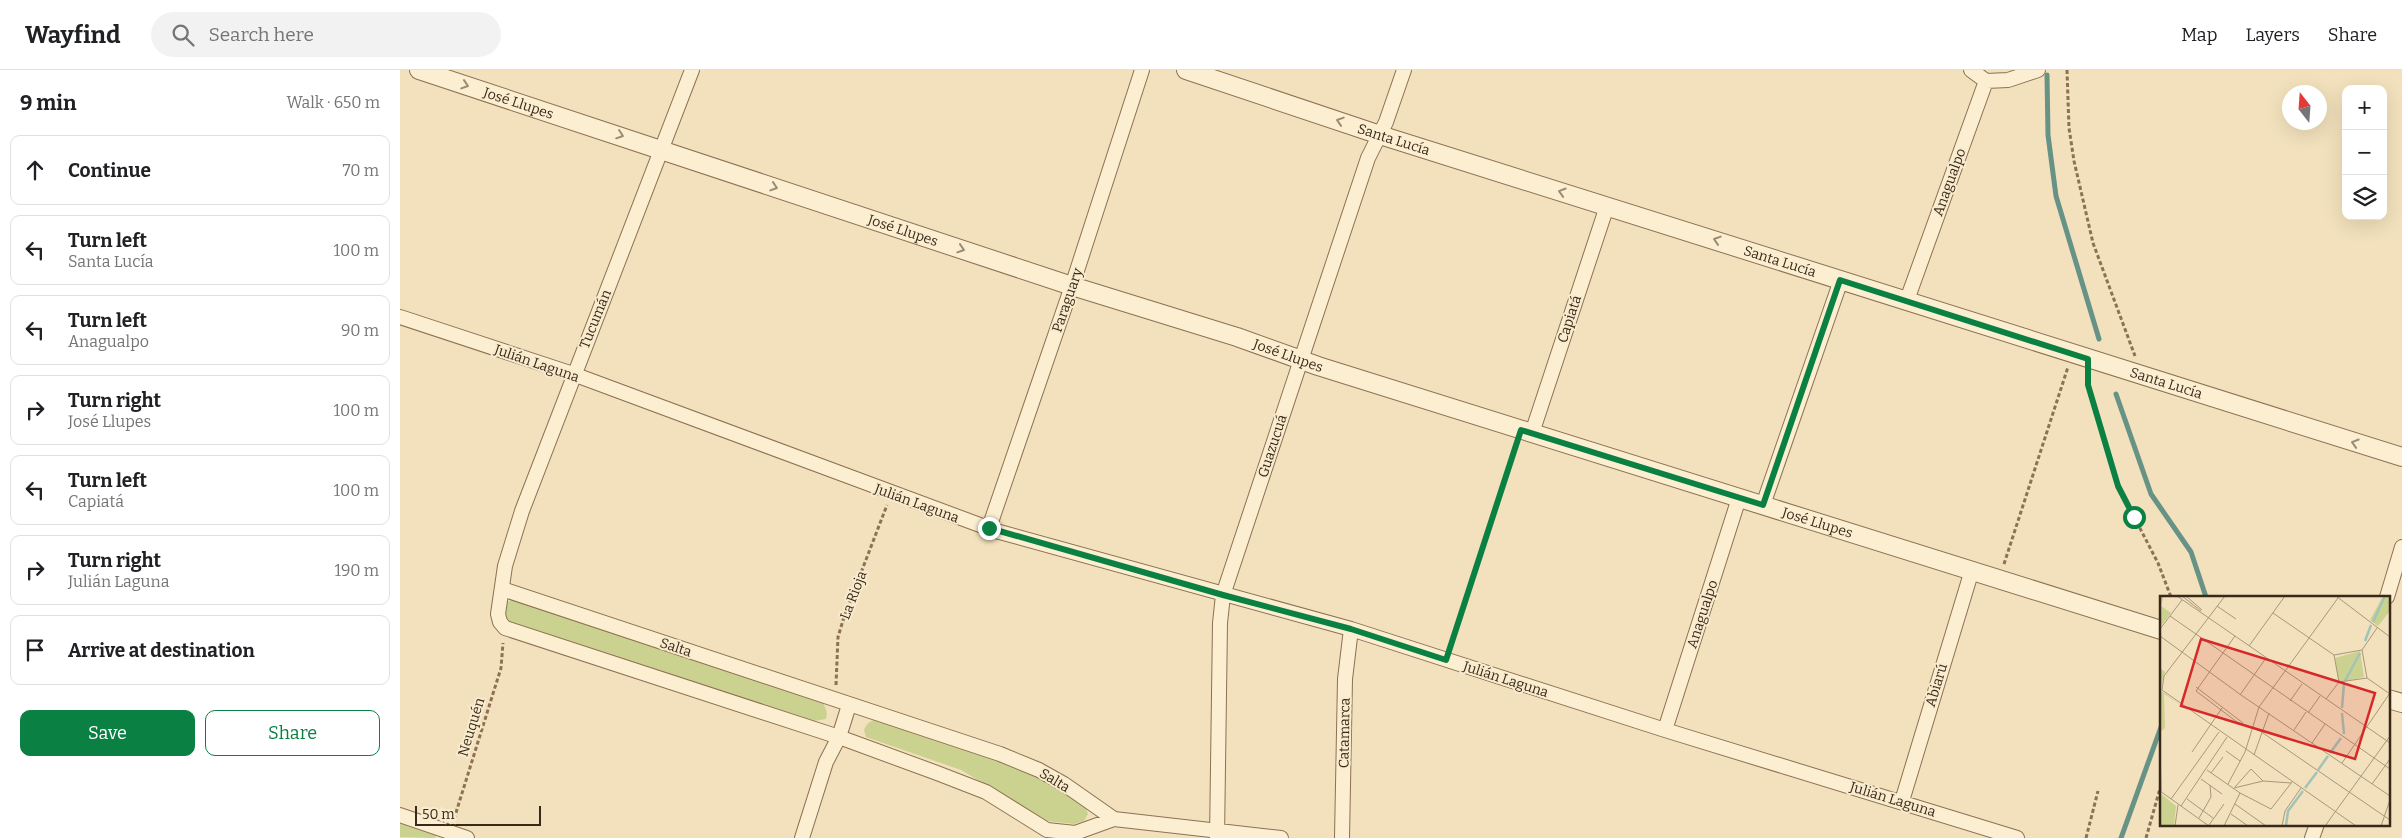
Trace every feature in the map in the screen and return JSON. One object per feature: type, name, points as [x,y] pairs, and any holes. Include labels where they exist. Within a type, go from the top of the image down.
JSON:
[{"type":"street","name":"José Llupes","points":[[419,70],[1072,286],[1238,337],[1526,431],[2160,630]]},
{"type":"street","name":"Tucumán","points":[[505,628],[500,622],[498,614],[505,566],[522,511],[573,374],[692,70]]},
{"type":"street","name":"Paraguary","points":[[989,528],[1072,286],[1142,70]]},
{"type":"street","name":"Santa Lucía","points":[[1186,70],[1380,135],[2402,458]]},
{"type":"street","name":"Guazucuá","points":[[1217,834],[1220,623],[1223,595],[1368,158],[1386,122],[1404,70]]},
{"type":"street","points":[[1971,70],[1986,82],[2008,80],[2038,70]]},
{"type":"street","name":"Anagualpo","points":[[1907,300],[1986,82]]},
{"type":"street","name":"Capiatá","points":[[1526,431],[1606,206]]},
{"type":"street","points":[[1763,505],[1840,280]]},
{"type":"street","name":"Julián Laguna","points":[[400,317],[573,374],[890,493],[989,528],[1223,595],[1351,629],[1665,730],[2017,838]]},
{"type":"street","name":"Anagualpo","points":[[1665,730],[1739,498]]},
{"type":"street","points":[[2387,596],[2402,547]]},
{"type":"street","name":"Abiarú","points":[[1902,802],[1972,570]]},
{"type":"street","name":"Salta","points":[[502,589],[1000,754],[1039,770],[1114,819],[1217,834],[1281,838]]},
{"type":"street","name":"Salta","points":[[505,628],[839,737],[986,792],[1047,830],[1075,833],[1114,819]]},
{"type":"street","name":"Catamarca","points":[[1342,838],[1345,679],[1351,629]]},
{"type":"street","points":[[802,838],[826,762],[839,737],[843,702]]},
{"type":"street","points":[[400,815],[468,838]]},
{"type":"street","points":[[2312,838],[2316,826]]},
{"type":"path","points":[[2067,70],[2069,128],[2074,161],[2093,243],[2141,376]]},
{"type":"path","points":[[1999,578],[2080,357]]},
{"type":"path","points":[[2080,357],[2118,486],[2158,564],[2171,596]]},
{"type":"path","points":[[1446,660],[1526,431]]},
{"type":"path","name":"La Rioja","points":[[843,702],[838,637],[890,493]]},
{"type":"path","name":"Neuquén","points":[[450,832],[501,668],[505,628]]},
{"type":"path","points":[[2146,838],[2160,789]]},
{"type":"path","points":[[2086,838],[2098,791]]},
{"type":"green space","points":[[512,600],[523,601],[821,701],[826,710],[826,719],[814,721],[508,621],[504,618],[504,603]]},
{"type":"green space","points":[[882,719],[1030,769],[1085,805],[1088,814],[1084,821],[1074,824],[1048,821],[961,770],[866,737],[864,730],[867,725]]},
{"type":"green space","points":[[400,823],[436,835],[435,838],[400,837]]},
{"type":"waterway","points":[[2047,75],[2048,135],[2056,196],[2099,339]]},
{"type":"waterway","points":[[2116,394],[2151,494],[2191,552],[2206,596]]},
{"type":"waterway","points":[[2121,838],[2160,730]]},
{"type":"route","points":[[989,528],[1223,595],[1351,629],[1446,660],[1521,430],[1763,505],[1840,280],[2088,359],[2088,385],[2118,486],[2134,517]]}]
